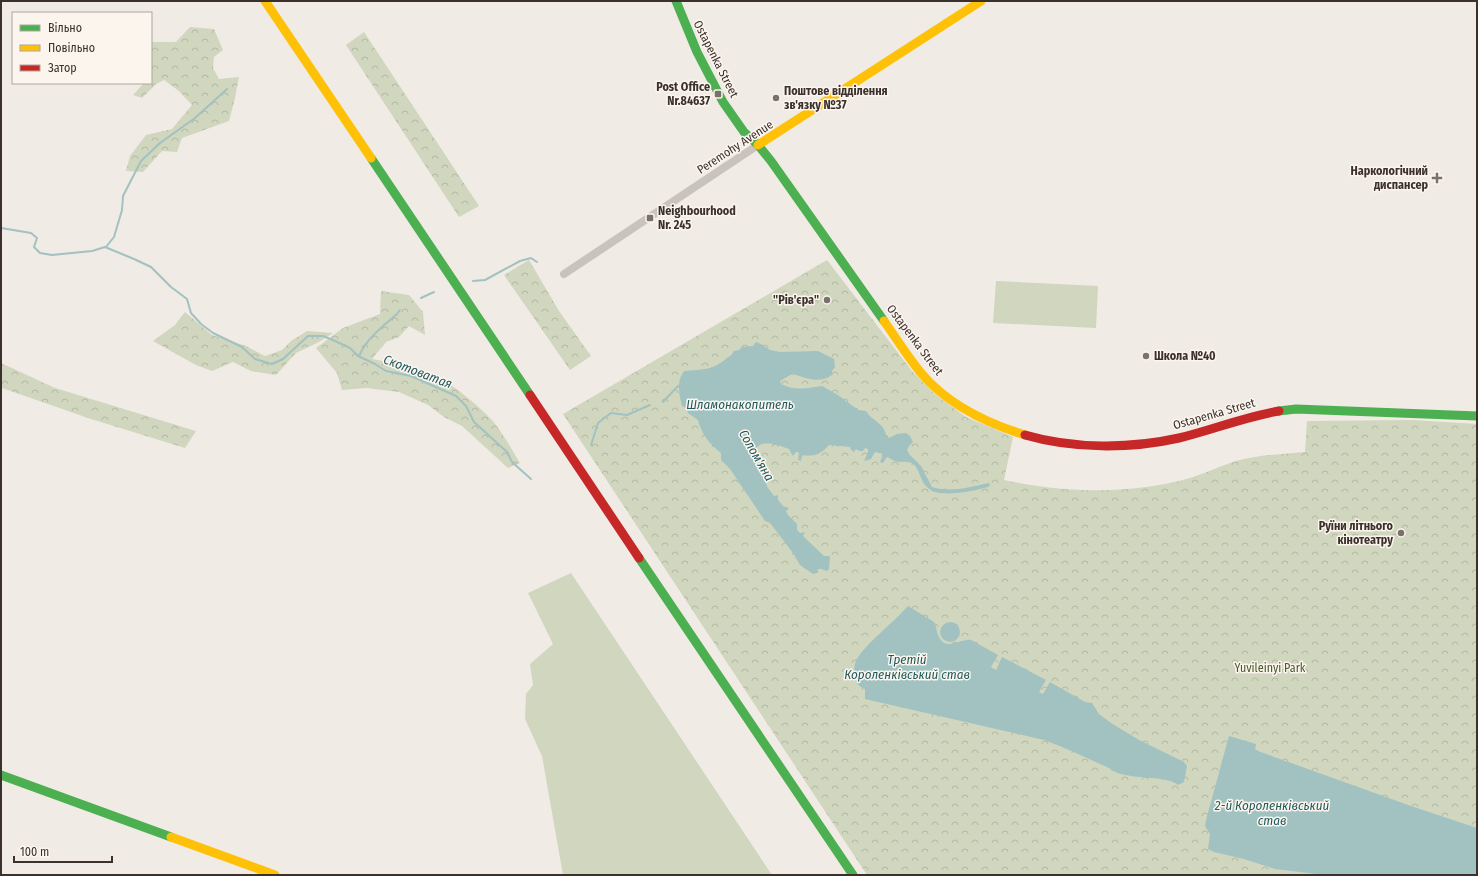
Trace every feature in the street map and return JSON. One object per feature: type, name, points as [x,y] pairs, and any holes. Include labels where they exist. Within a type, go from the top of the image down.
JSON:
[{"type":"street","points":[[265,1],[853,875]]},
{"type":"street","name":"Ostapenka Street","points":[[676,1],[697,53],[718,94],[745,133],[758,145],[783,178],[921,373],[954,403],[973,414],[1016,432],[1061,441],[1124,445],[1143,444],[1178,438],[1260,414],[1296,409],[1477,416]]},
{"type":"street","name":"Peremohy Avenue","points":[[564,274],[758,145],[981,1]]},
{"type":"street","points":[[1,775],[275,875]]},
{"type":"green space","points":[[190,27],[214,29],[223,50],[214,57],[213,68],[219,79],[239,77],[229,121],[182,138],[177,152],[162,151],[143,172],[126,171],[130,156],[146,135],[172,129],[192,105],[179,91],[164,80],[156,84],[142,98],[133,95],[143,84],[152,84],[152,42],[176,42]]},
{"type":"green space","points":[[364,32],[479,206],[459,217],[346,45]]},
{"type":"green space","points":[[529,260],[559,311],[591,356],[570,370],[504,275]]},
{"type":"green space","name":"Yuvileinyi Park","points":[[827,260],[912,371],[936,395],[966,417],[1013,437],[1004,480],[1050,488],[1074,490],[1121,490],[1168,484],[1202,474],[1230,463],[1253,457],[1305,452],[1307,421],[1413,420],[1477,424],[1477,875],[867,875],[563,414]]},
{"type":"green space","points":[[996,281],[1098,286],[1096,328],[993,323]]},
{"type":"green space","points":[[381,291],[409,295],[423,312],[425,335],[409,326],[399,337],[386,342],[372,359],[416,369],[432,375],[454,387],[491,419],[520,463],[508,468],[462,426],[444,417],[428,405],[399,392],[366,388],[342,390],[337,373],[316,348],[343,328],[380,314]]},
{"type":"green space","points":[[185,312],[212,335],[246,346],[265,356],[282,350],[291,341],[307,331],[333,333],[319,342],[296,353],[276,375],[251,371],[233,362],[212,371],[196,365],[153,341],[175,325]]},
{"type":"green space","points":[[1,363],[55,388],[196,431],[185,448],[91,419],[2,388]]},
{"type":"green space","points":[[571,573],[772,875],[563,875],[542,756],[525,719],[526,694],[533,685],[530,664],[553,644],[528,593]]},
{"type":"water","name":"Шламонакопитель","points":[[756,342],[770,350],[780,352],[818,351],[834,359],[835,367],[832,371],[832,375],[827,378],[817,380],[792,374],[780,381],[781,384],[791,388],[822,386],[838,395],[858,410],[866,411],[883,428],[889,438],[897,434],[906,433],[910,436],[913,442],[907,450],[921,466],[932,487],[939,489],[968,488],[989,483],[990,486],[978,490],[963,492],[935,492],[925,485],[917,468],[911,463],[895,461],[887,457],[883,463],[880,462],[883,454],[875,452],[871,459],[864,461],[868,452],[868,449],[865,448],[863,451],[856,449],[854,452],[850,447],[829,445],[817,454],[811,456],[802,455],[801,461],[798,460],[798,452],[796,452],[793,456],[789,449],[767,443],[762,444],[758,446],[752,457],[756,463],[762,464],[764,467],[763,472],[766,474],[763,477],[768,488],[774,496],[778,495],[778,500],[785,508],[789,508],[786,511],[797,524],[797,530],[800,533],[805,532],[803,536],[824,556],[830,556],[829,569],[827,571],[818,569],[817,573],[813,574],[800,565],[793,553],[770,523],[765,521],[730,469],[721,460],[721,453],[706,438],[701,430],[698,420],[688,413],[686,408],[682,406],[679,393],[679,384],[681,375],[684,371],[702,369],[717,365],[734,351],[739,350],[742,347],[753,346]]},
{"type":"water","name":"Третій Короленківський став","points":[[908,606],[934,622],[939,637],[946,644],[971,640],[998,655],[991,667],[996,670],[1002,657],[1046,680],[1039,692],[1043,694],[1050,682],[1085,702],[1092,703],[1099,714],[1111,723],[1139,740],[1184,762],[1187,766],[1184,782],[1178,785],[1167,780],[1117,773],[1107,767],[1044,740],[865,699],[865,689],[858,685],[854,675],[857,659],[869,644]]},
{"type":"water","points":[[950,622],[957,625],[960,632],[957,639],[950,642],[943,639],[940,632],[943,625]]},
{"type":"water","name":"2-й Короленківський став","points":[[1229,736],[1256,744],[1255,750],[1477,828],[1477,875],[1325,875],[1275,869],[1208,849],[1210,834],[1205,826],[1206,820]]},
{"type":"waterway","points":[[106,247],[114,237],[122,210],[123,196],[141,161],[160,143],[195,118],[227,89]]},
{"type":"waterway","name":"Скотоватая","points":[[1,228],[31,233],[37,238],[34,247],[40,253],[52,255],[92,251],[105,247],[151,267],[171,287],[187,299],[191,313],[201,324],[213,333],[242,347],[255,359],[272,364],[283,359],[308,336],[323,336],[350,348],[358,356],[386,371],[411,376],[456,396],[466,406],[474,422],[507,452],[512,462],[531,479]]},
{"type":"waterway","points":[[473,281],[485,280],[520,261],[531,258],[537,262]]},
{"type":"waterway","points":[[421,298],[434,292]]},
{"type":"waterway","points":[[359,356],[371,338],[400,310]]},
{"type":"waterway","name":"Солом'яна","points":[[663,402],[678,386],[681,386]]},
{"type":"waterway","name":"Солом'яна","points":[[591,445],[598,423],[611,413],[627,415],[650,405]]},
{"type":"traffic: fast","points":[[676,1],[697,52],[723,102],[744,132],[758,145],[771,161],[884,321]]},
{"type":"traffic: fast","points":[[371,158],[530,395]]},
{"type":"traffic: fast","points":[[1279,411],[1296,409],[1477,416]]},
{"type":"traffic: fast","points":[[639,558],[853,875]]},
{"type":"traffic: fast","points":[[1,775],[171,837]]},
{"type":"traffic: slow","points":[[265,1],[371,158]]},
{"type":"traffic: slow","points":[[758,145],[981,1]]},
{"type":"traffic: slow","points":[[884,321],[921,373],[955,404],[982,419],[1025,435]]},
{"type":"traffic: slow","points":[[171,837],[275,875]]},
{"type":"traffic: jam","points":[[530,395],[639,558]]},
{"type":"traffic: jam","points":[[1025,435],[1062,443],[1121,446],[1160,442],[1179,438],[1279,411]]},
{"type":"place","name":"Post Office Nr.84637","points":[[718,94]]},
{"type":"place","name":"Поштове відділення зв'язку №37","points":[[776,98]]},
{"type":"place","name":"Наркологічний диспансер","points":[[1437,178]]},
{"type":"place","name":"Neighbourhood Nr. 245","points":[[650,218]]},
{"type":"place","name":"\"Рів'єра\"","points":[[827,300]]},
{"type":"place","name":"Школа №40","points":[[1146,356]]},
{"type":"place","name":"Руїни літнього кінотеатру","points":[[1401,533]]}]
